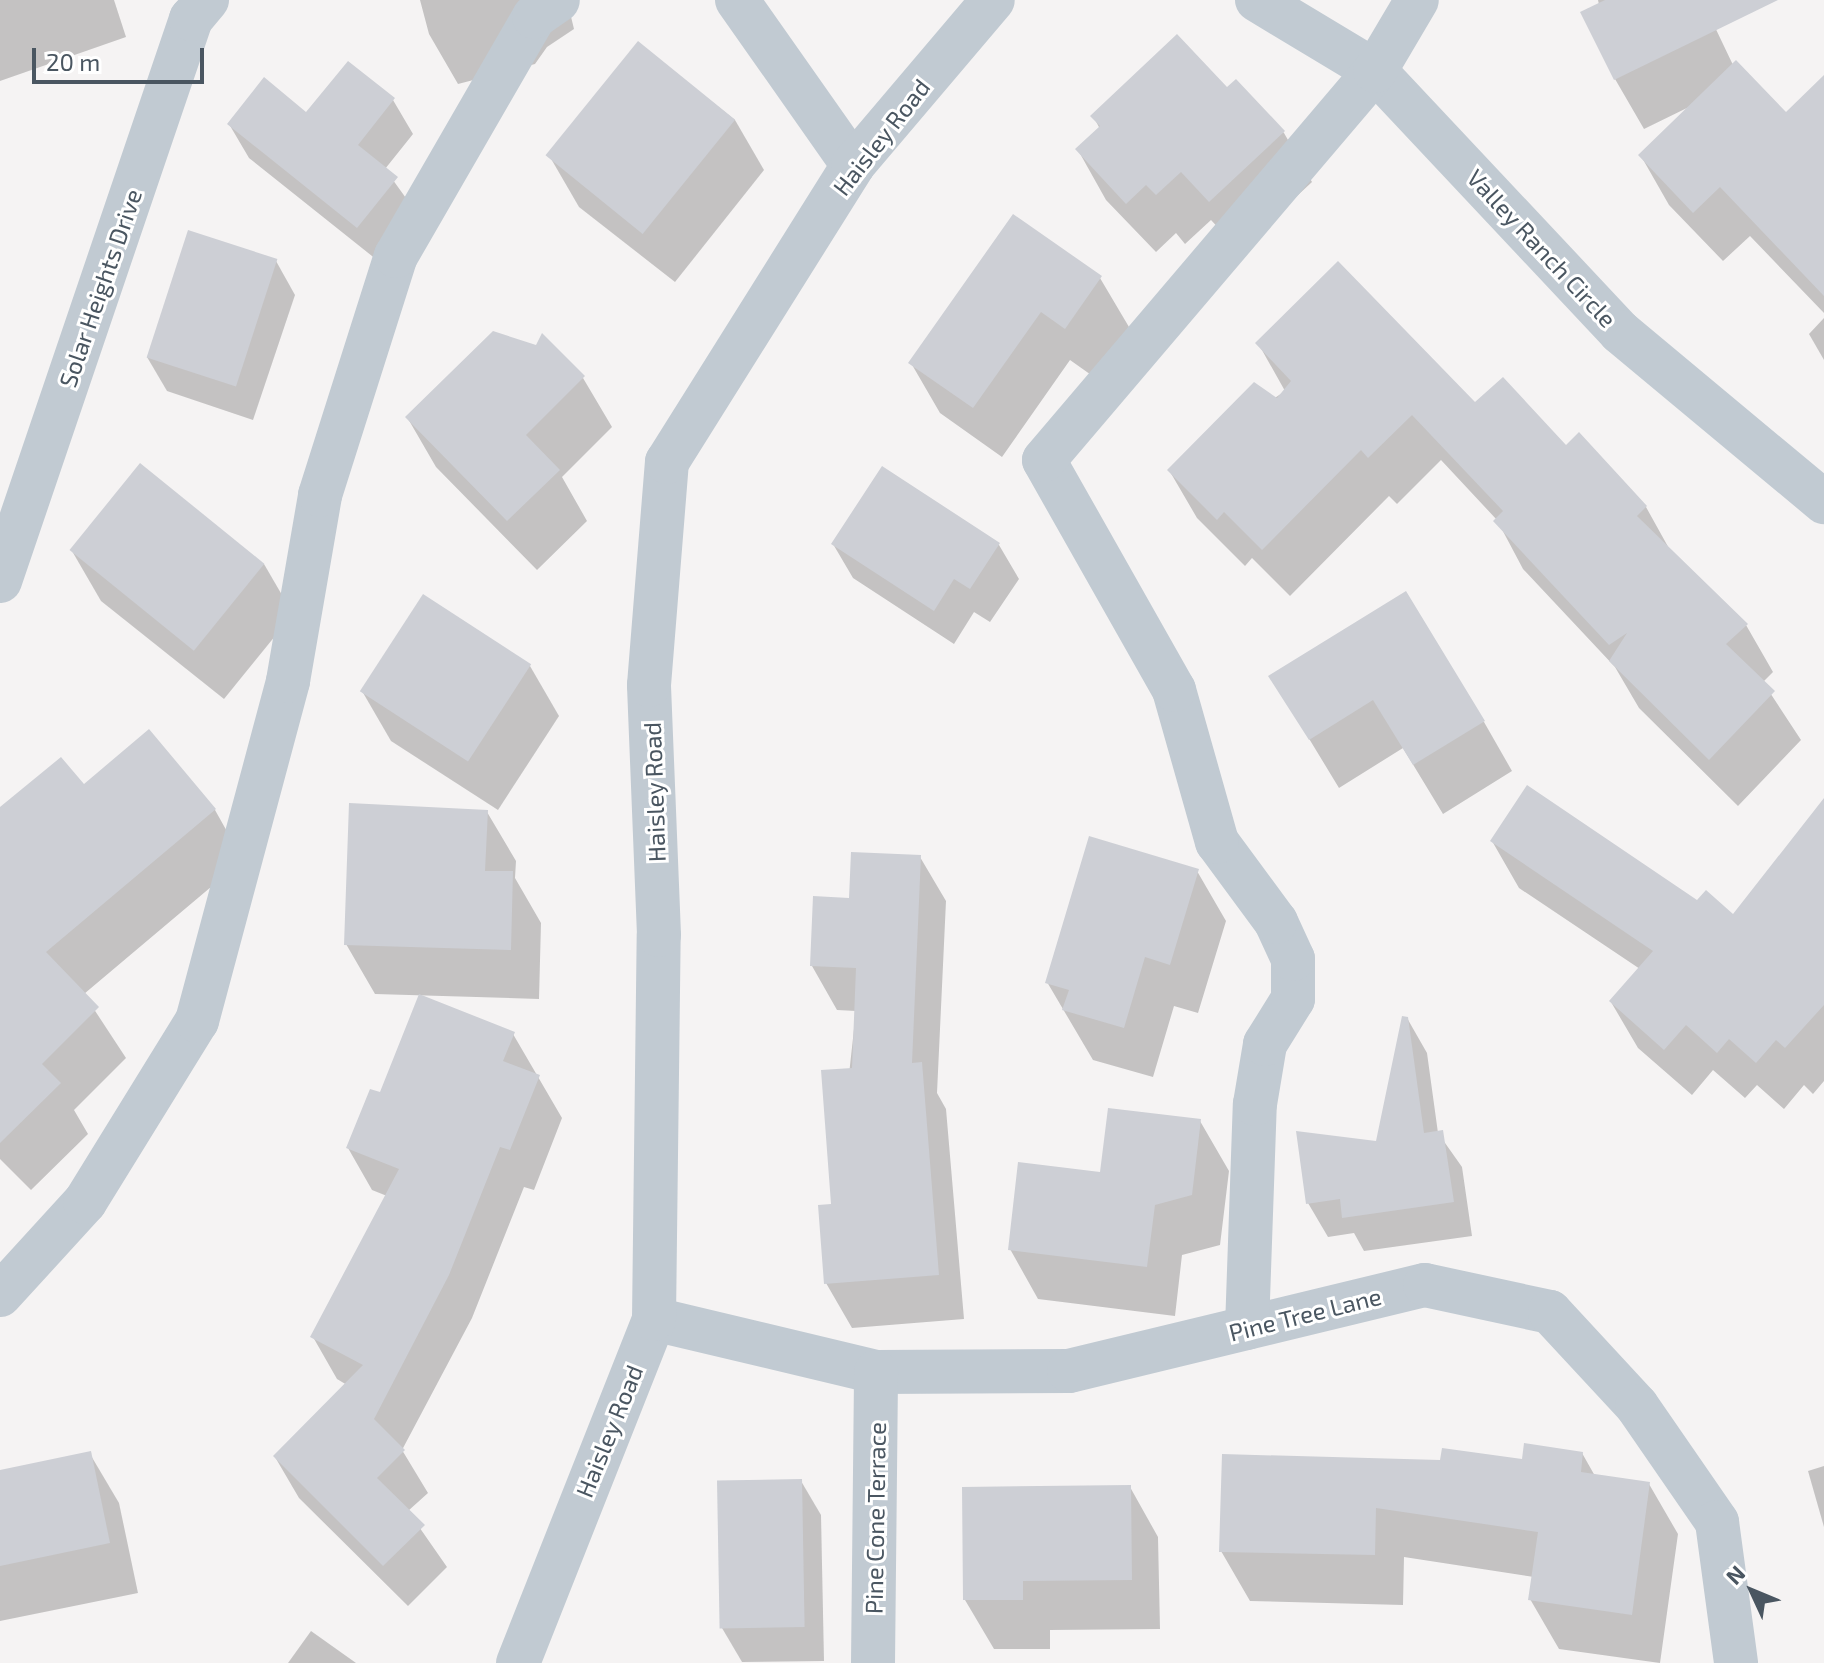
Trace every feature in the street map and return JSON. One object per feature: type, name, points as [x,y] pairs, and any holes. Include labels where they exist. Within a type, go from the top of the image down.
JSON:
[{"type":"street","name":"Solar Heights Drive","points":[[0,581],[191,19],[207,0]]},
{"type":"street","points":[[0,1295],[85,1202],[197,1021],[288,681],[320,495],[396,256],[534,17],[558,0]]},
{"type":"street","points":[[737,0],[853,165]]},
{"type":"street","name":"Haisley Road","points":[[518,1663],[654,1319],[659,935],[649,685],[667,462],[853,165],[993,0]]},
{"type":"street","name":"Valley Ranch Circle","points":[[1257,0],[1375,71],[1620,332],[1824,502]]},
{"type":"street","points":[[1247,1328],[1255,1104],[1265,1044],[1293,999],[1293,959],[1276,922],[1217,842],[1174,690],[1044,460],[1375,71],[1417,0]]},
{"type":"street","name":"Pine Tree Lane","points":[[654,1319],[876,1372],[1069,1371],[1425,1285],[1550,1312],[1637,1406],[1717,1522],[1736,1663]]},
{"type":"street","name":"Pine Cone Terrace","points":[[873,1663],[876,1372]]},
{"type":"building","points":[[1605,0],[1778,0],[1614,80],[1580,12]]},
{"type":"building","points":[[1177,34],[1227,87],[1236,79],[1285,131],[1209,202],[1181,172],[1156,195],[1146,185],[1126,204],[1075,149],[1100,126],[1090,116]]},
{"type":"building","points":[[638,41],[735,120],[643,234],[545,155]]},
{"type":"building","points":[[1736,60],[1786,112],[1824,75],[1824,296],[1720,187],[1693,213],[1638,155]]},
{"type":"building","points":[[348,61],[395,98],[358,145],[398,177],[357,228],[227,124],[264,77],[306,112]]},
{"type":"building","points":[[1013,214],[1102,276],[1065,329],[1041,312],[973,408],[908,363]]},
{"type":"building","points":[[188,230],[277,259],[236,386],[147,357]]},
{"type":"building","points":[[1338,261],[1475,402],[1503,377],[1566,445],[1579,432],[1647,506],[1637,516],[1748,624],[1726,644],[1775,691],[1709,760],[1609,661],[1627,633],[1609,645],[1493,521],[1503,511],[1412,415],[1368,458],[1361,450],[1262,550],[1224,512],[1217,520],[1167,470],[1254,382],[1277,398],[1291,381],[1255,343]]},
{"type":"building","points":[[493,331],[536,345],[542,333],[585,376],[526,435],[560,470],[507,521],[405,417]]},
{"type":"building","points":[[140,463],[264,564],[194,651],[70,550]]},
{"type":"building","points":[[882,466],[1000,543],[970,589],[954,579],[934,611],[831,544]]},
{"type":"building","points":[[1406,591],[1485,721],[1413,765],[1373,700],[1309,740],[1268,676]]},
{"type":"building","points":[[423,594],[531,664],[468,762],[360,691]]},
{"type":"building","points":[[149,729],[216,809],[46,952],[99,1007],[42,1064],[61,1083],[0,1143],[0,807],[61,757],[84,784]]},
{"type":"building","points":[[1527,785],[1697,900],[1706,890],[1733,914],[1824,798],[1824,1005],[1785,1048],[1776,1040],[1756,1063],[1729,1039],[1717,1053],[1686,1025],[1664,1050],[1609,1001],[1653,951],[1490,841]]},
{"type":"building","points":[[349,803],[488,810],[485,871],[513,871],[511,950],[344,945]]},
{"type":"building","points":[[1089,836],[1199,869],[1170,965],[1145,957],[1124,1028],[1062,1010],[1069,990],[1045,983]]},
{"type":"building","points":[[851,852],[921,855],[912,1063],[922,1062],[939,1275],[824,1284],[818,1205],[831,1204],[821,1070],[852,1068],[856,968],[810,966],[813,896],[849,898]]},
{"type":"building","points":[[419,994],[515,1032],[503,1061],[540,1075],[510,1150],[500,1147],[449,1275],[374,1419],[405,1450],[377,1478],[425,1525],[383,1566],[273,1456],[363,1365],[310,1337],[399,1169],[346,1148],[370,1089],[380,1092]]},
{"type":"building","points":[[1402,1016],[1408,1017],[1424,1133],[1443,1130],[1454,1202],[1342,1218],[1340,1199],[1306,1204],[1296,1131],[1376,1141]]},
{"type":"building","points":[[1108,1108],[1201,1119],[1192,1195],[1155,1205],[1147,1267],[1008,1250],[1018,1162],[1100,1172]]},
{"type":"building","points":[[1524,1443],[1583,1452],[1581,1472],[1650,1482],[1632,1615],[1528,1600],[1538,1532],[1376,1508],[1375,1555],[1219,1552],[1222,1454],[1440,1460],[1442,1448],[1522,1459]]},
{"type":"building","points":[[91,1451],[110,1543],[0,1566],[0,1470]]},
{"type":"building","points":[[802,1479],[805,1627],[720,1628],[717,1480]]},
{"type":"building","points":[[1131,1485],[1132,1580],[1023,1581],[1023,1600],[963,1600],[962,1487]]}]
